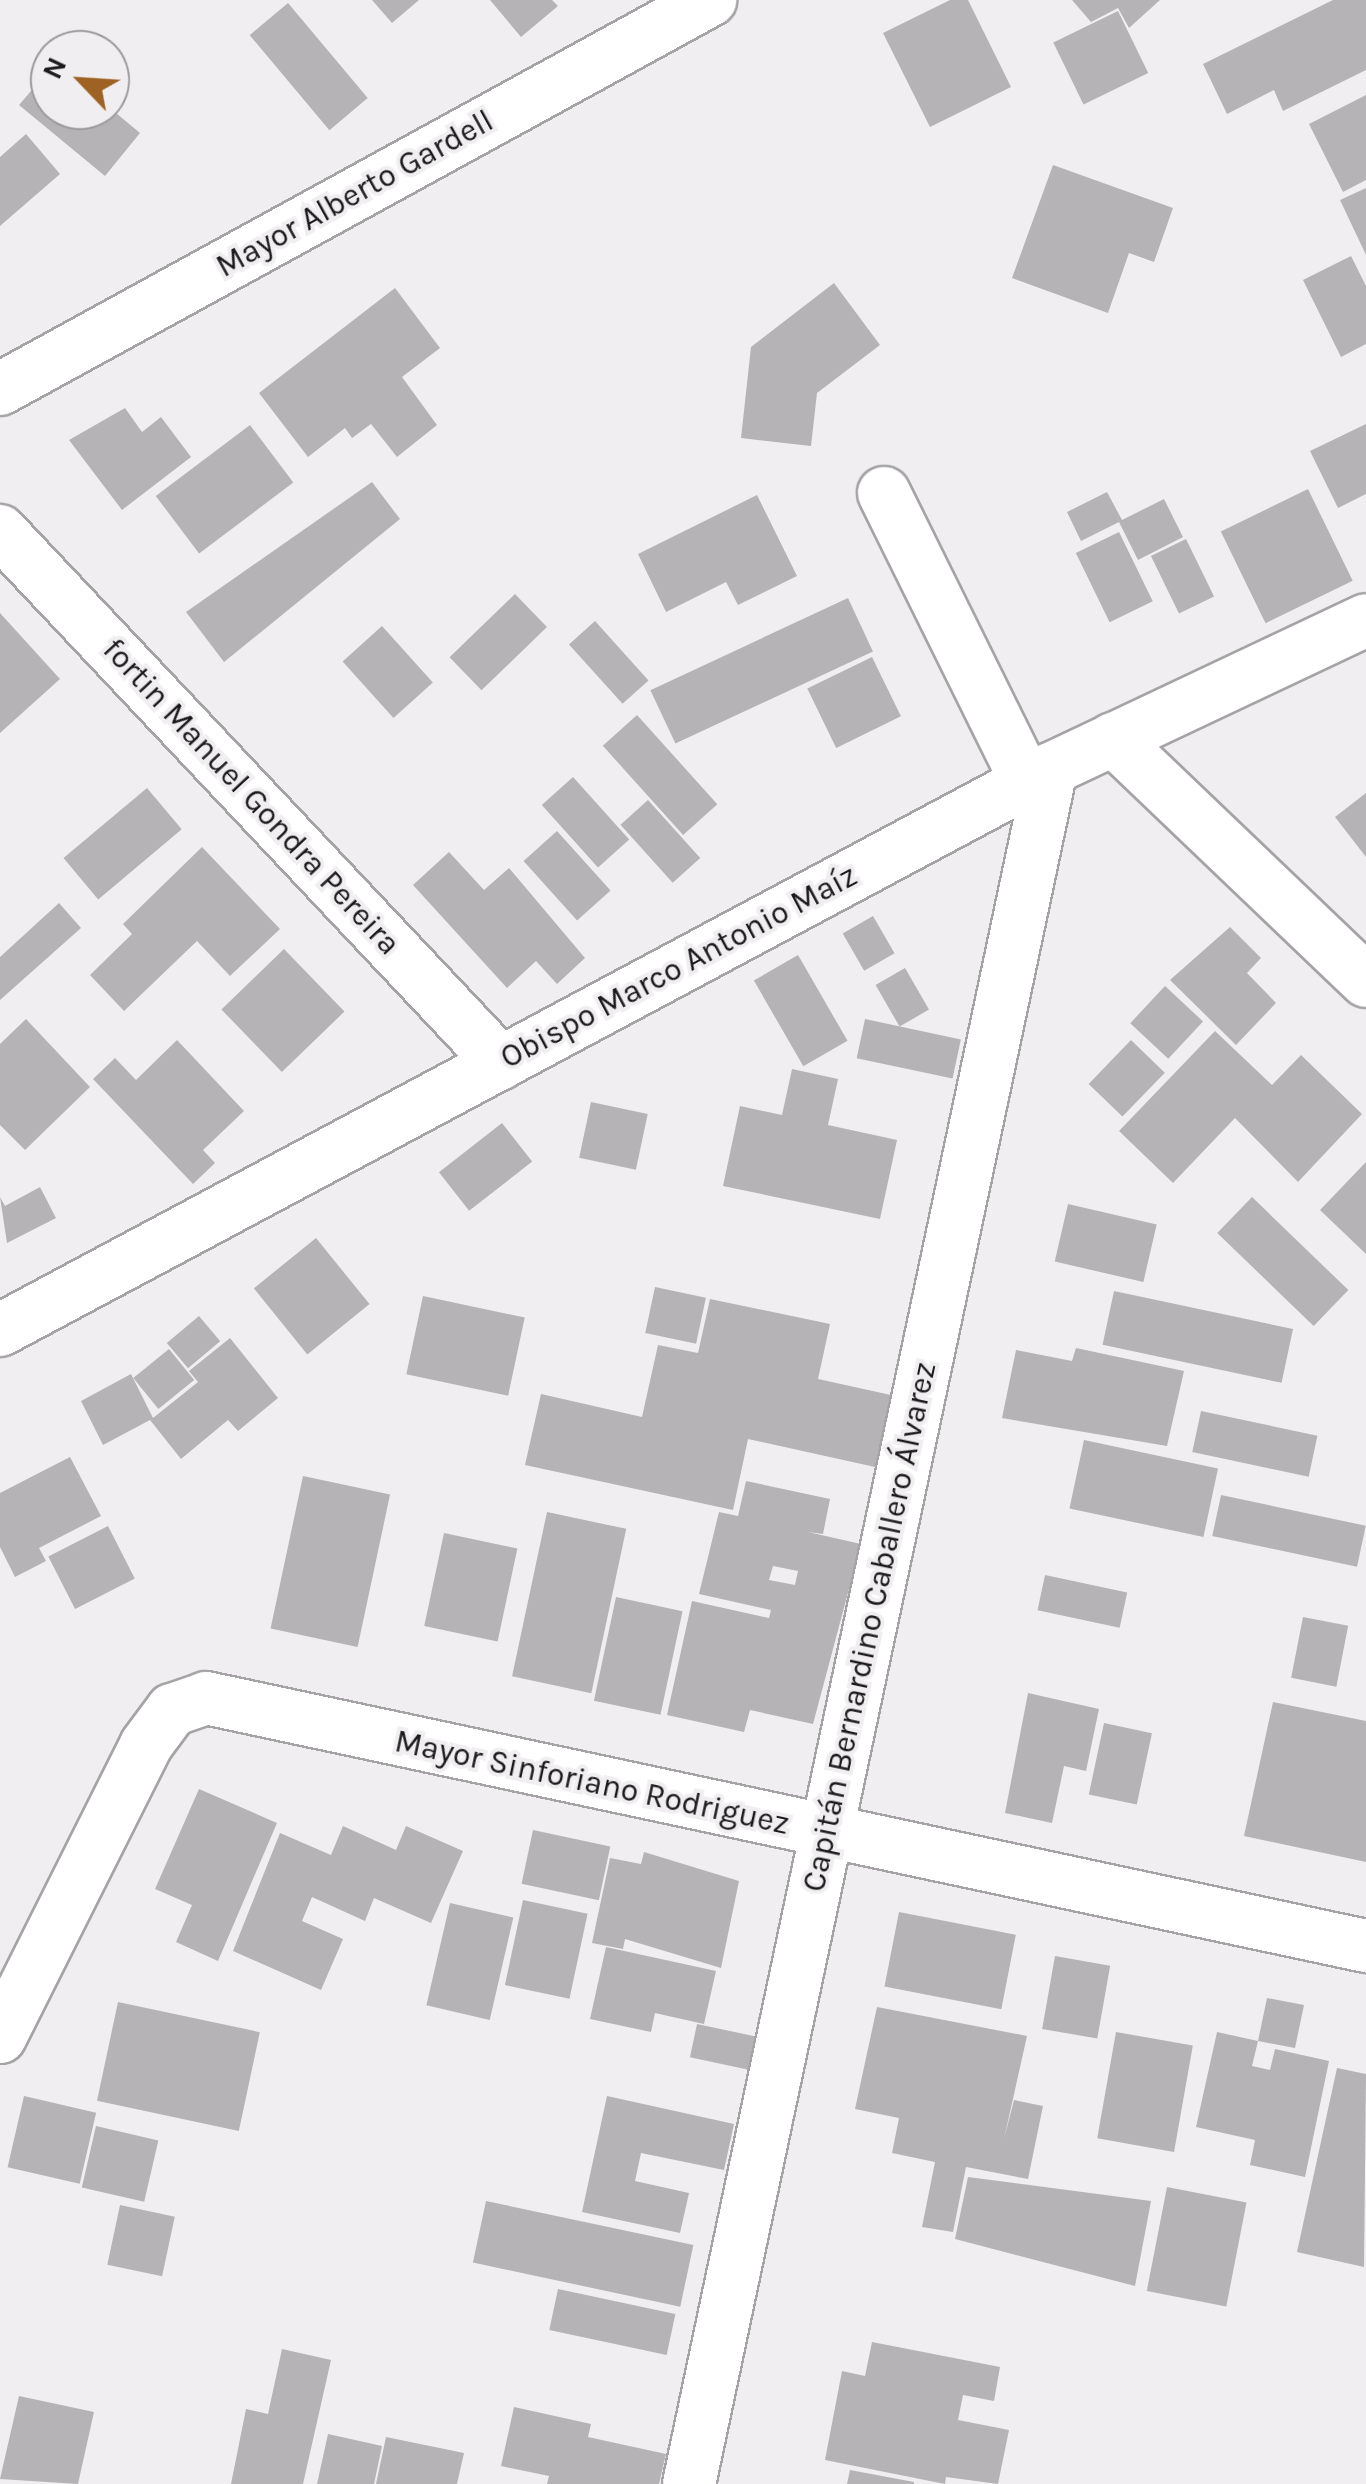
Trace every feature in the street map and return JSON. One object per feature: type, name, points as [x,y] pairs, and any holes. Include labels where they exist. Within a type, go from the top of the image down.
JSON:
[{"type":"street","name":"Mayor Alberto Gardell","points":[[0,389],[710,0]]},
{"type":"street","points":[[884,493],[1039,775]]},
{"type":"street","name":"fortin Manuel Gondra Pereira","points":[[0,531],[501,1062]]},
{"type":"street","name":"Obispo Marco Antonio Maíz","points":[[0,1330],[1039,775],[1366,620]]},
{"type":"street","points":[[1113,739],[1366,982]]},
{"type":"street","name":"Capitán Bernardino Caballero Álvarez","points":[[689,2484],[826,1834],[1039,775]]},
{"type":"street","name":"Mayor Sinforiano Rodriguez","points":[[0,2037],[172,1710],[206,1698],[826,1834],[1366,1946]]},
{"type":"building","points":[[372,0],[419,0],[392,23]]},
{"type":"building","points":[[490,0],[552,0],[558,6],[521,37]]},
{"type":"building","points":[[950,0],[968,0],[1011,87],[930,127],[883,33]]},
{"type":"building","points":[[1072,0],[1160,0],[1129,28],[1118,8],[1091,22]]},
{"type":"building","points":[[1333,0],[1366,0],[1366,70],[1283,111],[1274,90],[1227,114],[1203,64]]},
{"type":"building","points":[[288,3],[368,98],[329,130],[250,35]]},
{"type":"building","points":[[1118,11],[1148,73],[1084,105],[1053,43]]},
{"type":"building","points":[[30,92],[30,114],[19,105]]},
{"type":"building","points":[[1366,95],[1366,180],[1343,192],[1309,124]]},
{"type":"building","points":[[130,125],[140,133],[105,176],[49,130],[130,130]]},
{"type":"building","points":[[26,134],[60,174],[0,226],[0,157]]},
{"type":"building","points":[[1053,165],[1173,208],[1154,262],[1129,253],[1108,313],[1012,278]]},
{"type":"building","points":[[1366,188],[1366,255],[1340,200]]},
{"type":"building","points":[[1351,256],[1366,286],[1366,344],[1341,357],[1303,280]]},
{"type":"building","points":[[834,283],[880,345],[817,393],[811,446],[741,438],[751,347]]},
{"type":"building","points":[[395,288],[440,348],[402,377],[437,425],[397,457],[371,424],[352,438],[345,428],[308,457],[259,393]]},
{"type":"building","points":[[125,408],[142,432],[161,417],[191,457],[122,510],[69,440]]},
{"type":"building","points":[[1366,424],[1366,494],[1338,508],[1310,451]]},
{"type":"building","points":[[250,425],[293,483],[199,554],[156,496]]},
{"type":"building","points":[[372,482],[400,519],[224,662],[186,612]]},
{"type":"building","points":[[1308,489],[1353,581],[1266,623],[1221,532]]},
{"type":"building","points":[[1107,492],[1122,520],[1164,499],[1183,537],[1138,560],[1119,522],[1081,541],[1067,512]]},
{"type":"building","points":[[757,495],[797,576],[738,605],[726,582],[666,612],[638,554]]},
{"type":"building","points":[[1119,532],[1153,601],[1110,622],[1076,553]]},
{"type":"building","points":[[1186,539],[1214,597],[1179,614],[1151,556]]},
{"type":"building","points":[[515,594],[547,627],[481,690],[450,657]]},
{"type":"building","points":[[848,598],[873,651],[675,744],[650,690]]},
{"type":"building","points":[[0,613],[60,679],[0,733]]},
{"type":"building","points":[[595,621],[649,680],[623,704],[569,644]]},
{"type":"building","points":[[382,626],[433,682],[393,718],[343,661]]},
{"type":"building","points":[[872,657],[901,716],[836,748],[807,689]]},
{"type":"building","points":[[637,715],[717,804],[683,835],[603,746]]},
{"type":"building","points":[[573,777],[629,839],[598,868],[542,805]]},
{"type":"building","points":[[147,788],[182,829],[98,899],[64,858]]},
{"type":"building","points":[[1366,793],[1366,857],[1335,817]]},
{"type":"building","points":[[648,800],[700,858],[673,883],[621,825]]},
{"type":"building","points":[[557,831],[611,890],[577,921],[524,861]]},
{"type":"building","points":[[202,847],[280,929],[230,976],[197,941],[124,1011],[90,975],[132,934],[123,924]]},
{"type":"building","points":[[449,852],[484,890],[509,868],[585,958],[557,984],[536,961],[507,988],[413,885]]},
{"type":"building","points":[[59,903],[81,928],[0,1000],[0,957]]},
{"type":"building","points":[[873,916],[895,953],[864,971],[843,933]]},
{"type":"building","points":[[1230,927],[1261,958],[1247,973],[1276,1003],[1236,1045],[1170,980]]},
{"type":"building","points":[[284,949],[344,1012],[282,1072],[221,1009]]},
{"type":"building","points":[[798,955],[848,1041],[803,1066],[754,981]]},
{"type":"building","points":[[905,968],[929,1010],[900,1027],[876,985]]},
{"type":"building","points":[[1165,986],[1203,1021],[1168,1059],[1130,1023]]},
{"type":"building","points":[[26,1019],[90,1087],[25,1150],[0,1125],[0,1044]]},
{"type":"building","points":[[865,1019],[961,1039],[953,1079],[857,1058]]},
{"type":"building","points":[[1215,1031],[1272,1085],[1301,1055],[1362,1114],[1298,1182],[1235,1118],[1173,1183],[1119,1131]]},
{"type":"building","points":[[177,1040],[244,1111],[203,1150],[215,1163],[193,1184],[93,1079],[115,1058],[136,1080]]},
{"type":"building","points":[[1131,1040],[1165,1073],[1122,1117],[1089,1084]]},
{"type":"building","points":[[792,1069],[838,1079],[828,1125],[897,1140],[880,1219],[723,1186],[740,1106],[782,1115]]},
{"type":"building","points":[[591,1102],[648,1114],[636,1170],[579,1158]]},
{"type":"building","points":[[502,1123],[532,1162],[469,1211],[439,1172]]},
{"type":"building","points":[[1366,1162],[1366,1254],[1320,1210]]},
{"type":"building","points":[[40,1187],[56,1218],[7,1243],[0,1197],[5,1206]]},
{"type":"building","points":[[1252,1197],[1348,1290],[1314,1326],[1217,1233]]},
{"type":"building","points":[[1068,1204],[1157,1224],[1143,1282],[1055,1261]]},
{"type":"building","points":[[316,1238],[369,1304],[307,1354],[254,1288]]},
{"type":"building","points":[[655,1287],[706,1298],[696,1344],[645,1333]]},
{"type":"building","points":[[1114,1291],[1293,1329],[1282,1383],[1103,1345]]},
{"type":"building","points":[[423,1296],[525,1318],[508,1396],[406,1374]]},
{"type":"building","points":[[710,1299],[830,1324],[818,1379],[891,1395],[875,1467],[748,1439],[733,1510],[525,1465],[541,1394],[642,1417],[658,1345],[698,1353]]},
{"type":"building","points":[[199,1316],[220,1341],[188,1368],[167,1343]]},
{"type":"building","points":[[230,1338],[278,1398],[238,1431],[228,1420],[181,1459],[150,1420],[103,1445],[81,1401],[131,1374],[153,1418],[198,1382],[189,1371]]},
{"type":"building","points":[[1076,1348],[1184,1371],[1167,1446],[1002,1418],[1016,1350],[1072,1361]]},
{"type":"building","points":[[169,1349],[194,1380],[158,1409],[133,1378]]},
{"type":"building","points":[[1201,1411],[1317,1436],[1309,1477],[1192,1452]]},
{"type":"building","points":[[1084,1440],[1218,1468],[1203,1537],[1069,1508]]},
{"type":"building","points":[[70,1457],[101,1516],[39,1548],[46,1561],[15,1577],[0,1547],[0,1493]]},
{"type":"building","points":[[303,1476],[390,1495],[358,1647],[271,1629]]},
{"type":"building","points":[[746,1481],[830,1499],[823,1534],[808,1532],[861,1544],[813,1724],[750,1710],[744,1732],[667,1715],[692,1601],[769,1618],[771,1610],[699,1594],[719,1512],[738,1516]],"holes":[[[773,1566],[798,1571],[795,1585],[769,1580]]]},
{"type":"building","points":[[1221,1495],[1366,1526],[1357,1567],[1212,1536]]},
{"type":"building","points":[[547,1512],[626,1529],[591,1693],[512,1676]]},
{"type":"building","points":[[108,1526],[135,1579],[75,1609],[48,1556]]},
{"type":"building","points":[[444,1533],[517,1549],[498,1642],[424,1626]]},
{"type":"building","points":[[1045,1575],[1127,1592],[1120,1628],[1038,1610]]},
{"type":"building","points":[[616,1597],[683,1611],[660,1715],[594,1701]]},
{"type":"building","points":[[1303,1617],[1348,1626],[1336,1687],[1291,1678]]},
{"type":"building","points":[[1028,1693],[1099,1709],[1086,1771],[1064,1766],[1052,1823],[1005,1813]]},
{"type":"building","points":[[1273,1702],[1366,1721],[1366,1862],[1244,1836]]},
{"type":"building","points":[[1104,1723],[1152,1733],[1137,1805],[1089,1794]]},
{"type":"building","points":[[199,1789],[277,1823],[218,1961],[176,1942],[192,1905],[155,1889]]},
{"type":"building","points":[[343,1826],[396,1850],[406,1826],[463,1851],[431,1923],[374,1898],[365,1921],[312,1897],[302,1921],[343,1939],[321,1990],[233,1951],[280,1833],[331,1855]]},
{"type":"building","points":[[533,1830],[610,1846],[599,1900],[522,1884]]},
{"type":"building","points":[[644,1852],[739,1881],[721,1968],[625,1939],[623,1949],[592,1943],[610,1858],[641,1864]]},
{"type":"building","points":[[523,1900],[588,1914],[569,1999],[505,1985]]},
{"type":"building","points":[[450,1903],[513,1918],[490,2020],[426,2005]]},
{"type":"building","points":[[899,1912],[1016,1935],[1001,2009],[884,1987]]},
{"type":"building","points":[[606,1947],[716,1971],[704,2024],[655,2013],[651,2032],[590,2019]]},
{"type":"building","points":[[1055,1956],[1110,1966],[1097,2039],[1042,2029]]},
{"type":"building","points":[[1267,1998],[1304,2005],[1295,2048],[1258,2041]]},
{"type":"building","points":[[118,2002],[260,2032],[239,2131],[97,2101]]},
{"type":"building","points":[[877,2007],[1027,2036],[1004,2139],[1014,2100],[1043,2106],[1028,2179],[966,2167],[953,2232],[922,2227],[935,2162],[892,2153],[899,2118],[855,2109]]},
{"type":"building","points":[[697,2024],[756,2036],[749,2070],[690,2057]]},
{"type":"building","points":[[1116,2032],[1193,2046],[1174,2152],[1097,2138]]},
{"type":"building","points":[[1217,2032],[1258,2041],[1252,2066],[1270,2070],[1275,2049],[1329,2061],[1305,2177],[1250,2165],[1255,2140],[1196,2127]]},
{"type":"building","points":[[1337,2068],[1366,2074],[1364,2267],[1297,2252]]},
{"type":"building","points":[[24,2096],[96,2113],[80,2184],[8,2167]]},
{"type":"building","points":[[607,2096],[734,2124],[724,2170],[641,2153],[635,2181],[689,2193],[680,2233],[582,2212]]},
{"type":"building","points":[[96,2126],[158,2140],[144,2202],[82,2187]]},
{"type":"building","points":[[968,2177],[1151,2201],[1135,2286],[955,2239]]},
{"type":"building","points":[[1167,2187],[1247,2202],[1226,2307],[1147,2291]]},
{"type":"building","points":[[486,2201],[693,2245],[680,2307],[473,2263]]},
{"type":"building","points":[[120,2205],[175,2217],[162,2276],[107,2265]]},
{"type":"building","points":[[558,2289],[675,2314],[667,2355],[549,2330]]},
{"type":"building","points":[[872,2342],[1000,2367],[994,2401],[963,2395],[958,2420],[1009,2430],[998,2484],[946,2477],[945,2484],[825,2460],[842,2371],[865,2376]]},
{"type":"building","points":[[282,2349],[331,2360],[303,2484],[231,2484],[246,2409],[268,2414]]},
{"type":"building","points":[[19,2396],[94,2412],[78,2484],[0,2479]]},
{"type":"building","points":[[514,2407],[591,2424],[588,2437],[666,2454],[659,2484],[547,2484],[549,2476],[501,2466]]},
{"type":"building","points":[[328,2434],[382,2446],[374,2484],[317,2484]]},
{"type":"building","points":[[386,2437],[464,2453],[457,2484],[376,2484]]},
{"type":"building","points":[[850,2470],[914,2482],[914,2484],[847,2484]]}]
